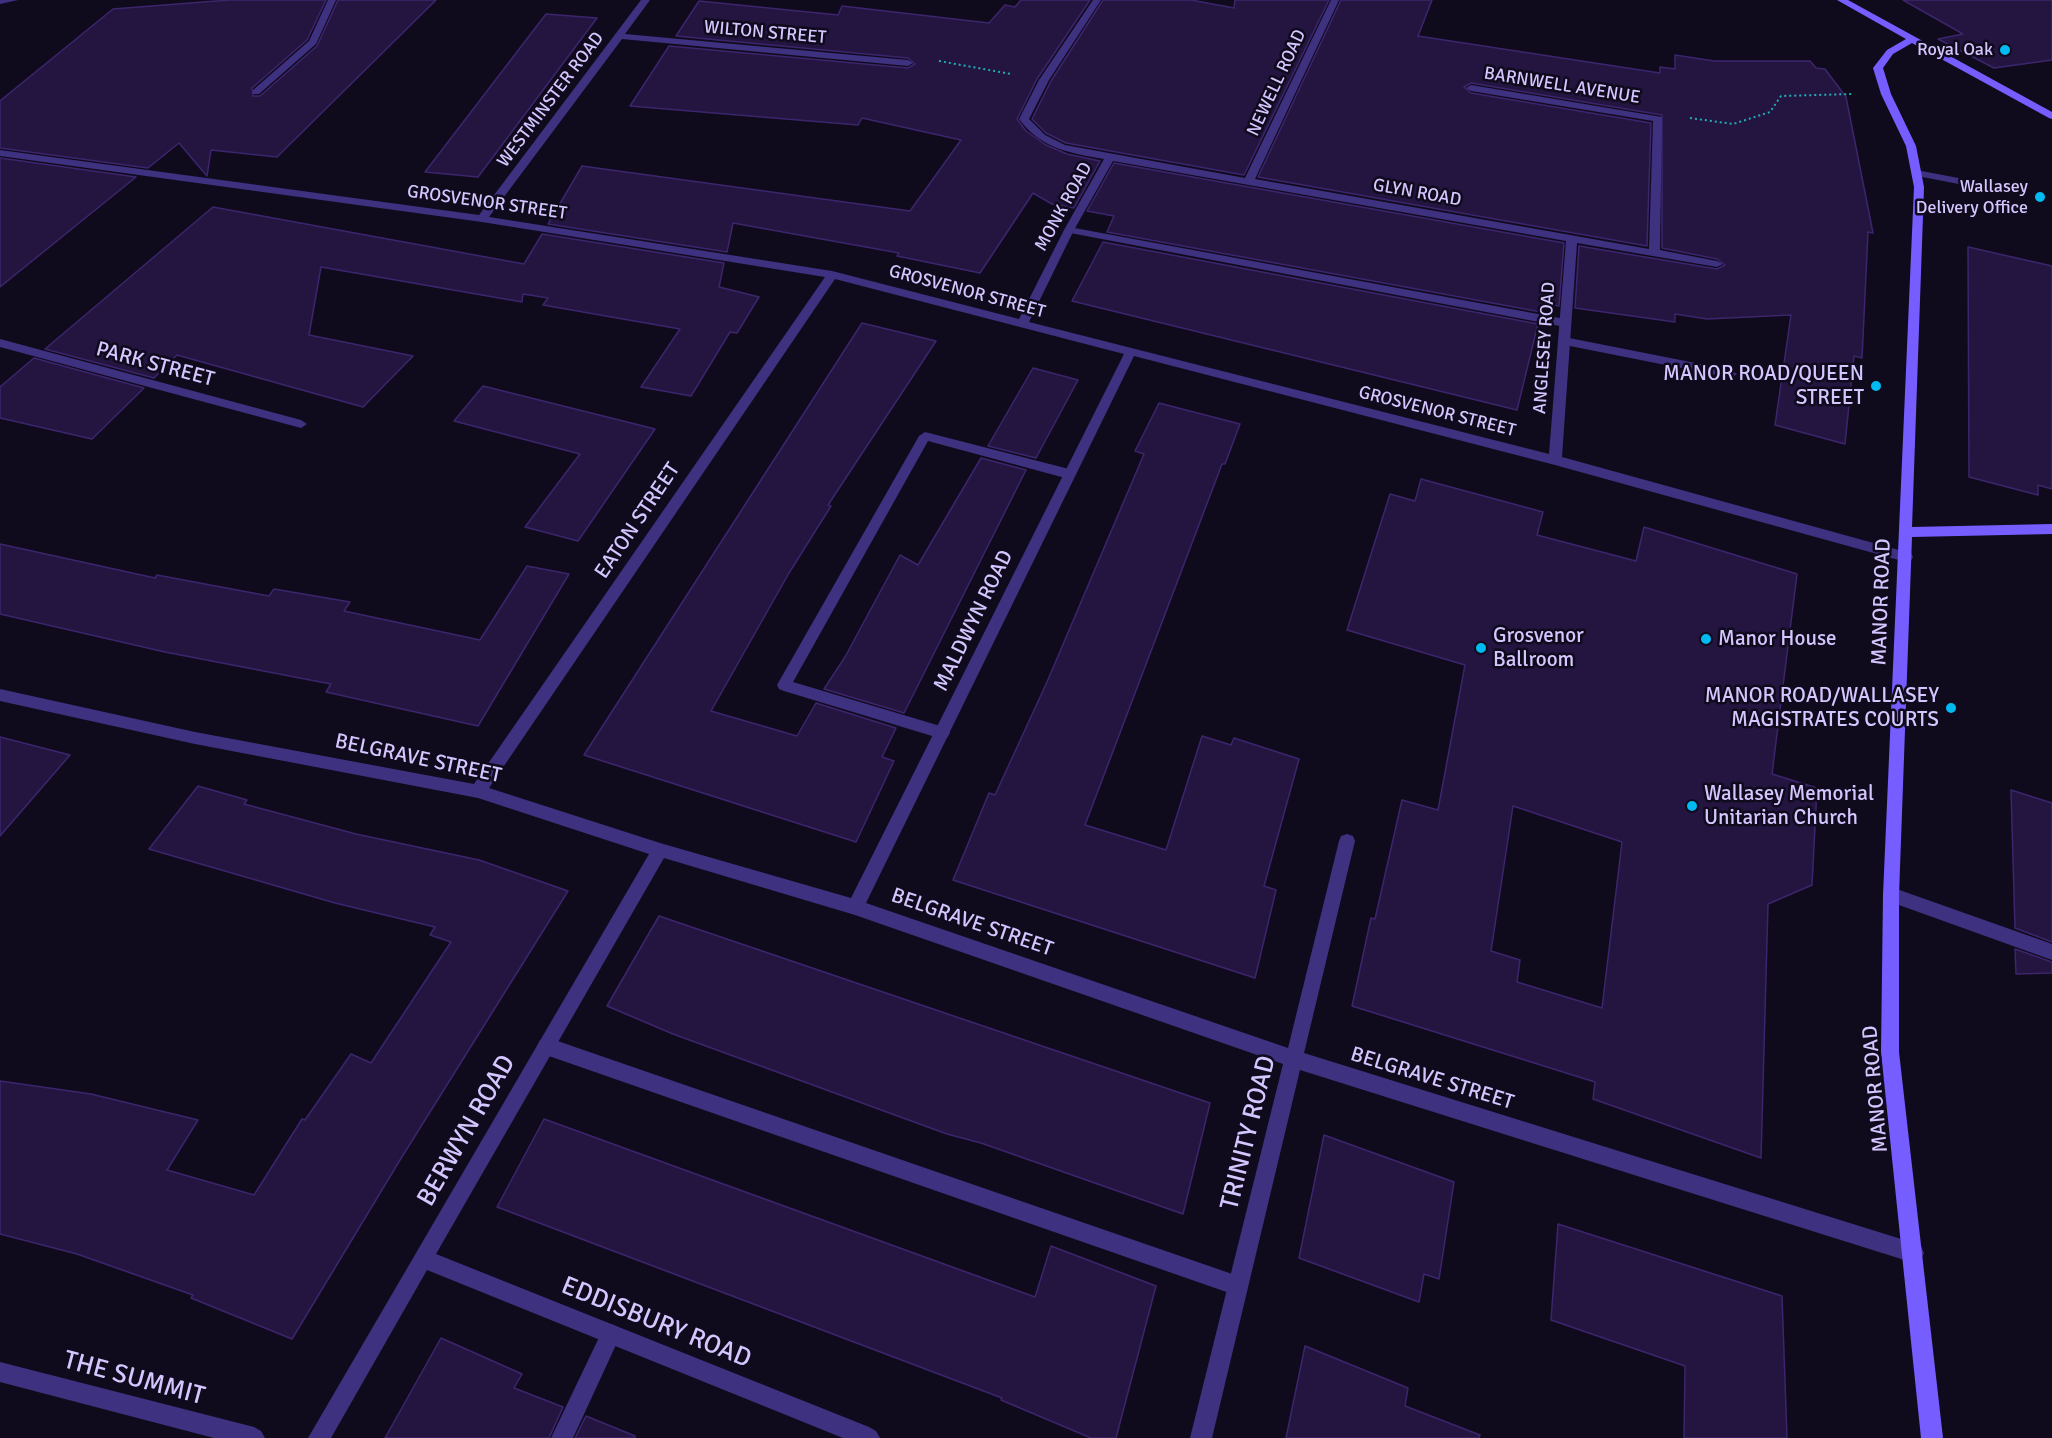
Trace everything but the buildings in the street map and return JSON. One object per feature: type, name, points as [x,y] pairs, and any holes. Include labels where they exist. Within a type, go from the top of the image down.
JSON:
[{"type":"main road","points":[[1841,0],[2052,116]]},
{"type":"main road","name":"MANOR ROAD","points":[[1911,40],[1890,52],[1878,68],[1886,94],[1911,146],[1919,186],[1891,895],[1890,1052],[1914,1253],[1932,1438]]},
{"type":"main road","points":[[1905,532],[2052,529]]},
{"type":"street","points":[[0,1],[14,0]]},
{"type":"street","points":[[256,92],[312,42],[332,0]]},
{"type":"street","name":"WESTMINSTER ROAD","points":[[482,219],[646,0]]},
{"type":"street","name":"MONK ROAD","points":[[1022,325],[1068,230],[1110,157],[1048,144],[1032,131],[1024,119],[1044,81],[1097,0]]},
{"type":"street","name":"NEWELL ROAD","points":[[1249,180],[1335,0]]},
{"type":"street","name":"WILTON STREET","points":[[619,36],[908,63]]},
{"type":"street","name":"BARNWELL AVENUE","points":[[1471,88],[1658,119],[1654,253]]},
{"type":"street","name":"GROSVENOR STREET","points":[[0,153],[482,219],[832,275],[1555,460],[1906,557]]},
{"type":"street","name":"GLYN ROAD","points":[[1110,157],[1717,264]]},
{"type":"street","points":[[1916,173],[1964,182]]},
{"type":"street","points":[[1068,230],[1565,323]]},
{"type":"street","name":"ANGLESEY ROAD","points":[[1555,460],[1572,238]]},
{"type":"street","name":"EATON STREET","points":[[478,791],[832,275]]},
{"type":"street","points":[[1564,341],[1731,375]]},
{"type":"street","name":"PARK STREET","points":[[0,344],[301,424]]},
{"type":"street","name":"MALDWYN ROAD","points":[[855,906],[1130,353]]},
{"type":"street","points":[[942,734],[784,685],[925,436],[1069,474]]},
{"type":"street","name":"BELGRAVE STREET","points":[[0,695],[195,738],[478,791],[660,850],[855,906],[1294,1059],[1914,1253]]},
{"type":"street","name":"TRINITY ROAD","points":[[1201,1438],[1347,841]]},
{"type":"street","name":"BERWYN ROAD","points":[[318,1438],[660,850]]},
{"type":"street","points":[[1891,895],[2052,952]]},
{"type":"street","points":[[546,1046],[1238,1286]]},
{"type":"street","name":"EDDISBURY ROAD","points":[[423,1258],[869,1438]]},
{"type":"street","points":[[562,1438],[611,1334]]},
{"type":"street","name":"THE SUMMIT","points":[[0,1372],[254,1438]]},
{"type":"path","points":[[908,63],[941,61],[1044,81]]},
{"type":"path","points":[[1658,119],[1689,118],[1733,124],[1770,112],[1781,96],[1886,94]]},
{"type":"place","name":"Royal Oak","points":[[2005,50]]},
{"type":"place","name":"Wallasey Delivery Office","points":[[2040,197]]},
{"type":"place","name":"MANOR ROAD/QUEEN STREET","points":[[1876,386]]},
{"type":"place","name":"Manor House","points":[[1706,639]]},
{"type":"place","name":"Grosvenor Ballroom","points":[[1481,648]]},
{"type":"place","name":"MANOR ROAD/WALLASEY MAGISTRATES COURTS","points":[[1951,708]]},
{"type":"place","name":"Wallasey Memorial Unitarian Church","points":[[1692,806]]}]
